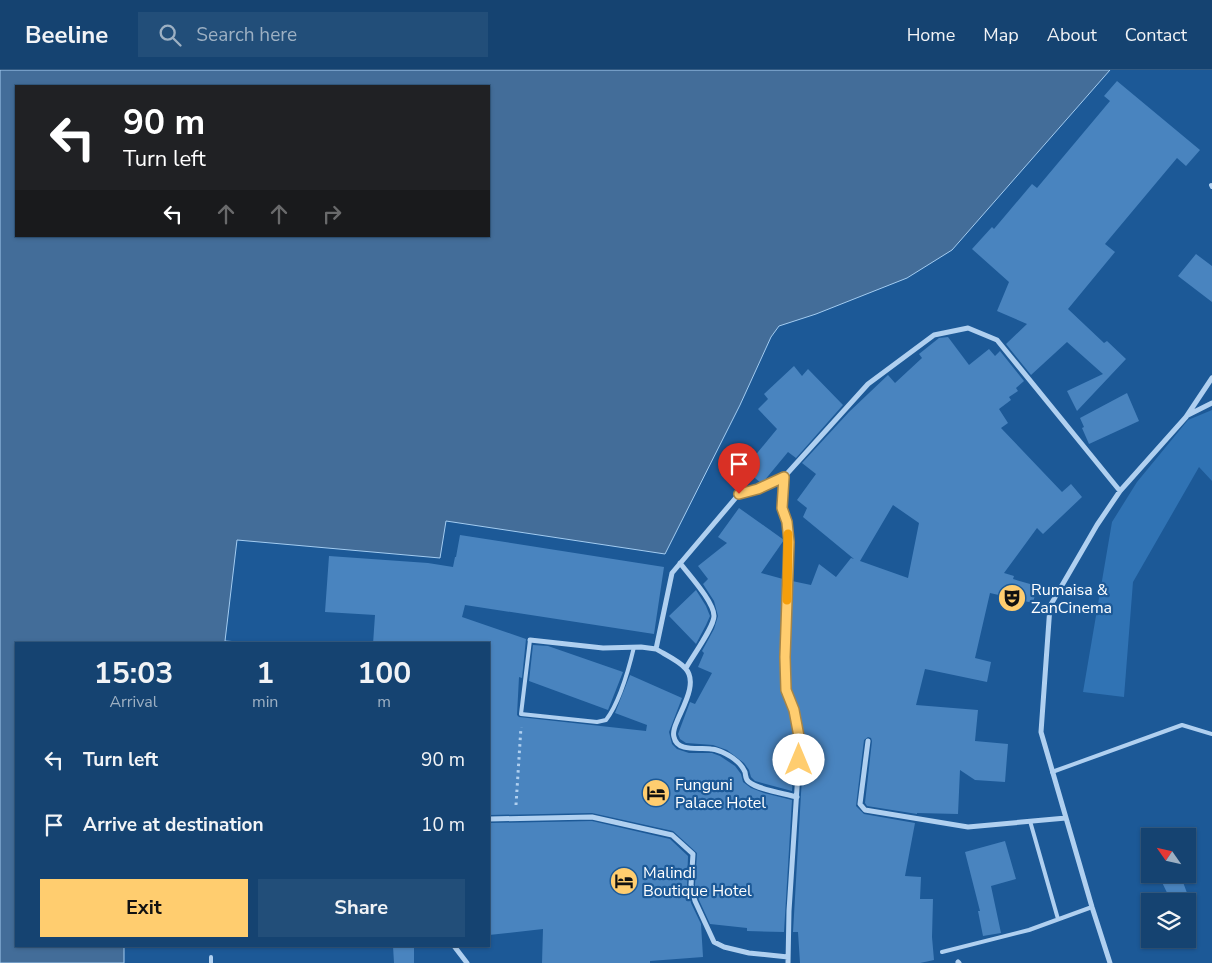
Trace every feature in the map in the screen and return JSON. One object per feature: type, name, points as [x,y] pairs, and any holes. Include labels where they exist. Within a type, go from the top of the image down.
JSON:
[{"type":"street","points":[[656,649],[672,573],[739,494],[758,489],[784,477],[800,457],[868,384],[934,335],[968,328],[997,340],[1120,491]]},
{"type":"street","points":[[1110,963],[1041,732],[1050,606],[1097,525],[1120,491],[1130,477],[1186,416],[1212,378]]},
{"type":"street","points":[[1186,416],[1212,403]]},
{"type":"street","points":[[490,819],[592,818],[672,835],[692,854],[691,885],[695,901],[714,942],[724,948],[788,960],[789,911],[800,742],[794,710],[786,690],[785,657],[789,542],[787,522],[782,508],[784,477]]},
{"type":"street","points":[[680,563],[712,605],[714,615],[712,624],[686,668]]},
{"type":"street","points":[[530,640],[603,648],[634,647],[656,649],[686,668],[689,676],[690,685],[674,729],[674,737],[677,743],[689,749],[712,749],[727,754],[741,765],[746,774],[746,780],[749,782],[756,786],[796,797]]},
{"type":"street","points":[[868,741],[860,804],[865,810],[968,827],[1066,818]]},
{"type":"street","points":[[455,947],[468,963]]},
{"type":"lane","points":[[530,640],[521,714],[597,722],[606,720],[611,711],[629,669],[634,647]]},
{"type":"lane","points":[[1052,772],[1182,725],[1212,734]]},
{"type":"lane","points":[[1030,821],[1058,919]]},
{"type":"lane","points":[[942,952],[1029,930],[1092,907]]},
{"type":"lane","points":[[211,957],[211,963]]},
{"type":"path","points":[[516,818],[521,714]]},
{"type":"shaded area","points":[[0,70],[1110,70],[952,250],[907,278],[816,314],[779,326],[771,337],[740,405],[665,554],[446,521],[440,558],[237,540],[225,641],[239,642],[15,642],[15,947],[124,947],[124,963],[0,963]]},
{"type":"shaded area","points":[[1212,410],[1212,481],[1199,467],[1133,582],[1124,697],[1083,692],[1112,522],[1137,482],[1188,420]]},
{"type":"building","points":[[1117,81],[1200,150],[1186,166],[1177,158],[1105,244],[1115,252],[1068,309],[1104,343],[1107,341],[1126,359],[1077,411],[1067,391],[1103,374],[1067,342],[1031,375],[1006,344],[1027,324],[997,311],[1009,282],[972,249],[992,227],[994,229],[1032,184],[1037,188],[1110,101],[1104,96]]},
{"type":"building","points":[[1196,254],[1212,266],[1212,302],[1178,276]]},
{"type":"building","points":[[948,337],[969,365],[989,349],[995,356],[1000,351],[1024,381],[1016,388],[1018,391],[1009,397],[1011,400],[999,409],[1008,423],[1001,428],[1062,492],[1071,484],[1082,497],[1043,534],[1037,528],[1004,573],[1014,576],[1013,579],[1037,586],[1033,603],[990,593],[975,658],[991,662],[987,682],[925,669],[916,705],[978,710],[975,741],[1008,744],[1005,782],[975,780],[960,770],[958,814],[917,814],[867,806],[865,803],[872,741],[868,737],[864,740],[856,806],[864,814],[915,823],[905,876],[921,877],[920,899],[933,899],[932,937],[934,960],[920,963],[800,963],[798,932],[793,932],[804,742],[798,709],[790,689],[789,657],[792,581],[811,585],[819,564],[836,577],[851,558],[854,559],[803,517],[807,508],[797,500],[816,474],[802,463],[849,412],[888,375],[895,383],[922,358],[919,354],[939,338]],"holes":[[[893,505],[919,523],[908,578],[860,561]]]},
{"type":"building","points":[[794,366],[802,376],[808,369],[843,405],[796,458],[788,452],[761,483],[744,469],[777,429],[758,409],[768,399],[764,394]]},
{"type":"building","points":[[1127,393],[1139,421],[1089,444],[1080,418]]},
{"type":"building","points":[[739,508],[784,540],[761,573],[783,579],[782,690],[790,711],[796,742],[792,791],[755,781],[744,763],[727,750],[713,745],[686,743],[680,739],[678,734],[690,702],[695,704],[712,673],[698,667],[704,653],[702,651],[714,629],[718,616],[714,601],[703,584],[708,579],[698,566],[727,543],[718,537]]},
{"type":"building","points":[[460,535],[664,567],[654,634],[465,605],[462,617],[526,639],[522,678],[519,677],[517,715],[519,717],[646,731],[647,725],[615,713],[630,675],[682,698],[669,732],[672,744],[677,749],[689,753],[712,753],[720,756],[735,766],[741,774],[743,782],[751,788],[792,800],[784,932],[747,931],[747,928],[710,924],[699,900],[695,885],[697,853],[673,831],[592,813],[490,815],[490,642],[373,642],[375,615],[325,612],[329,556],[428,563],[453,567]]},
{"type":"building","points":[[696,590],[710,616],[696,644],[669,616]]},
{"type":"building","points":[[533,645],[548,646],[623,672],[608,710],[529,681]]},
{"type":"building","points":[[592,821],[670,839],[688,856],[687,886],[691,903],[701,924],[703,957],[650,961],[650,963],[542,963],[543,929],[490,935],[490,823]]},
{"type":"building","points":[[1005,841],[1016,879],[991,886],[1001,933],[983,936],[978,911],[980,911],[965,852]]},
{"type":"building","points":[[1162,883],[1183,883],[1187,893],[1167,893]]},
{"type":"building","points":[[393,947],[414,947],[414,963],[394,963]]},
{"type":"slow traffic","points":[[787,600],[788,534]]},
{"type":"place","name":"Rumaisa & ZanCinema","points":[[1012,598]]},
{"type":"place","name":"Funguni Palace Hotel","points":[[656,793]]},
{"type":"place","name":"Malindi Boutique Hotel","points":[[624,881]]},
{"type":"route","points":[[739,494],[758,489],[784,477],[782,508],[787,522],[789,542],[785,657],[786,690],[794,710],[800,742],[799,760]]}]
